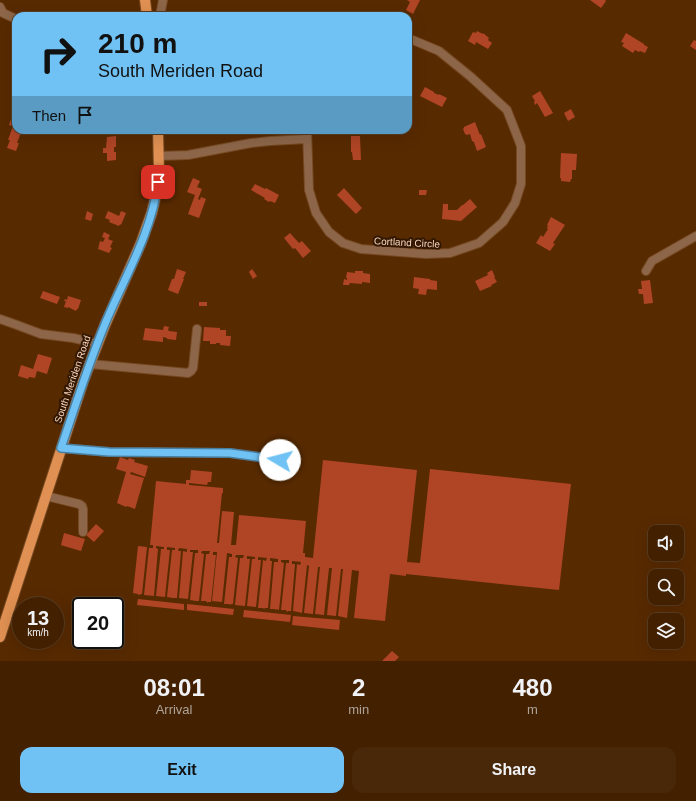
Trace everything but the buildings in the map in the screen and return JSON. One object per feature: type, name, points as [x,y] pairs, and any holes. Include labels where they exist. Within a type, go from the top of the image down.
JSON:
[{"type":"main road","points":[[145,0],[146,12]]},
{"type":"main road","name":"South Meriden Road","points":[[0,637],[61,448],[97,344],[147,227],[157,190],[159,173],[158,134]]},
{"type":"street","points":[[161,12],[163,0]]},
{"type":"street","points":[[0,7],[3,13],[12,17]]},
{"type":"street","name":"Cortland Circle","points":[[307,134],[308,190],[316,213],[329,232],[343,243],[361,249],[426,254],[450,253],[479,243],[503,222],[515,202],[521,184],[521,146],[507,110],[471,77],[438,51],[412,40]]},
{"type":"street","points":[[159,156],[188,155],[251,143],[307,139]]},
{"type":"street","points":[[646,271],[652,261],[696,236]]},
{"type":"street","points":[[0,319],[41,334],[73,338],[97,344]]},
{"type":"street","points":[[90,364],[188,373],[193,368],[197,329]]},
{"type":"street","points":[[61,448],[109,452],[230,453],[280,460]]},
{"type":"street","points":[[46,496],[82,506],[83,532]]},
{"type":"route","points":[[158,182],[155,201],[147,227],[105,325],[84,379],[61,448],[109,452],[230,453],[280,460]]}]
